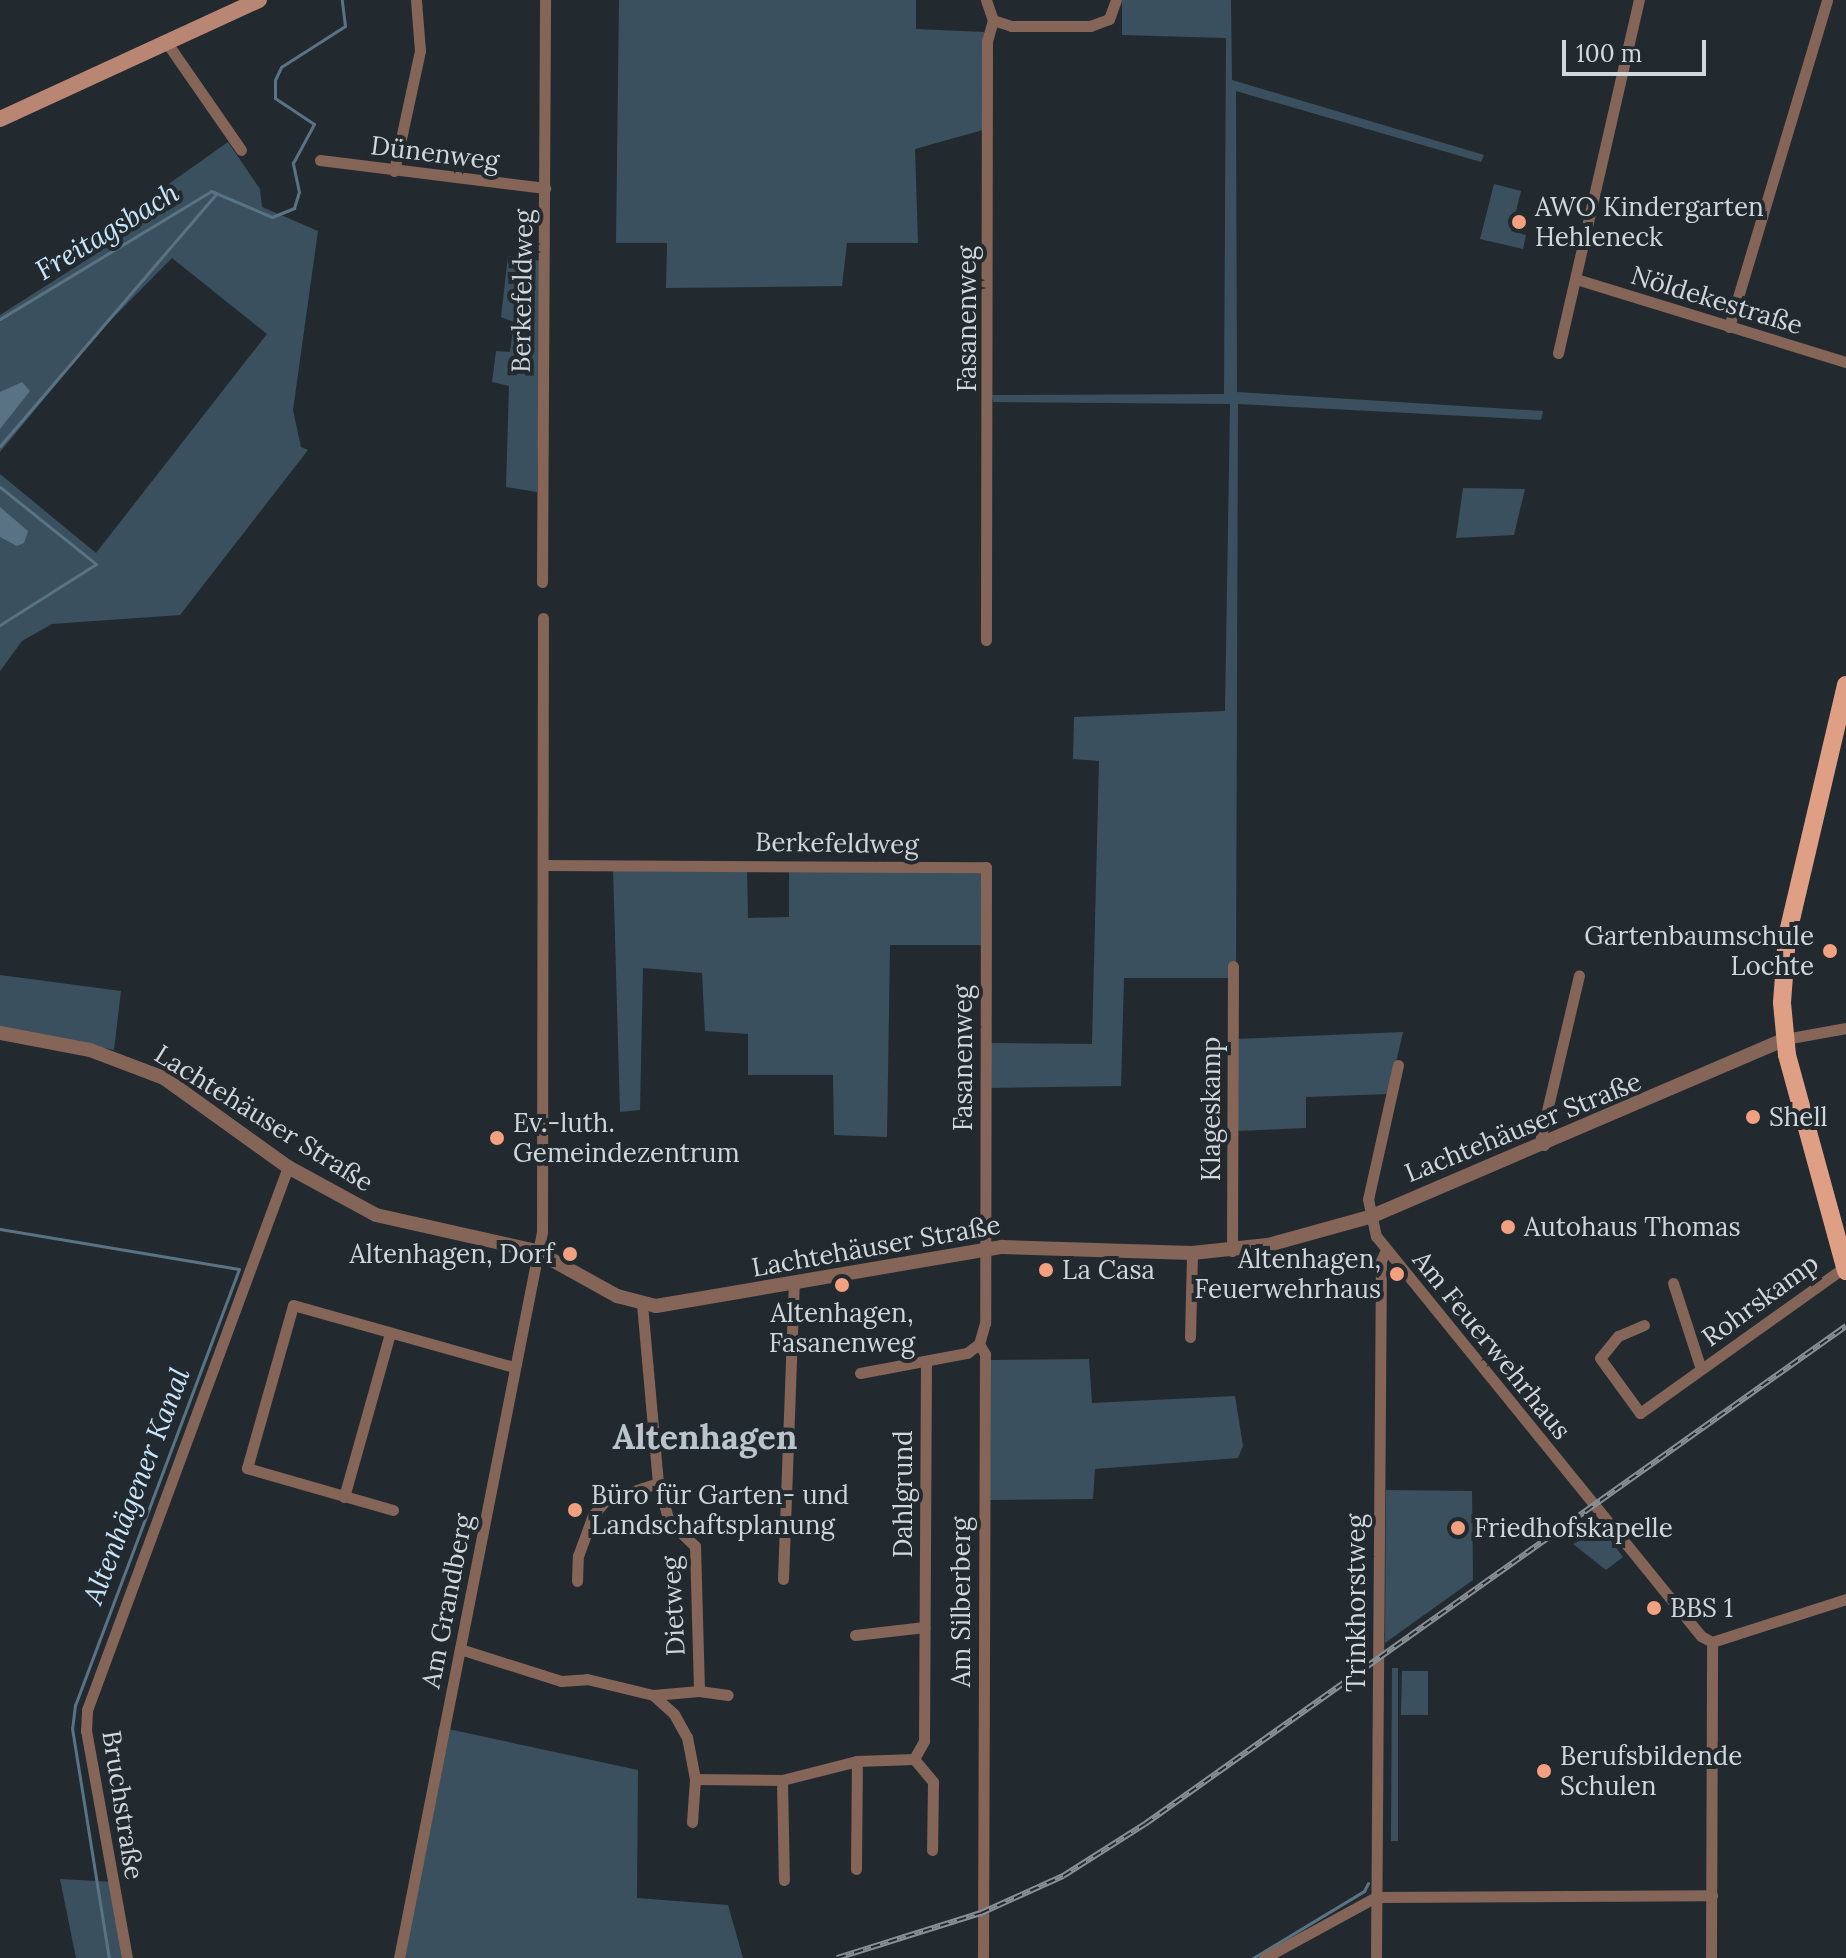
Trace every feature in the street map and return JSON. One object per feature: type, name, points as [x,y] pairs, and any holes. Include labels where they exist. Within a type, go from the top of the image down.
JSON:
[{"type":"main road","points":[[0,118],[259,0]]},
{"type":"main road","points":[[1846,685],[1787,936],[1782,1003],[1785,1039],[1846,1269]]},
{"type":"street","points":[[394,171],[420,51],[416,0]]},
{"type":"street","name":"Berkefeldweg","points":[[542,582],[545,0]]},
{"type":"street","name":"Fasanenweg","points":[[986,0],[993,20],[987,41],[986,640]]},
{"type":"street","points":[[993,20],[1011,26],[1090,26],[1109,19],[1116,0]]},
{"type":"street","points":[[1558,353],[1639,0]]},
{"type":"street","points":[[1729,327],[1827,0]]},
{"type":"street","points":[[167,43],[241,150]]},
{"type":"street","name":"Dünenweg","points":[[320,160],[545,188]]},
{"type":"street","name":"Nöldekestraße","points":[[1576,279],[1846,362]]},
{"type":"street","points":[[536,1251],[542,1232],[543,618]]},
{"type":"street","name":"Berkefeldweg","points":[[544,865],[986,867]]},
{"type":"street","name":"Fasanenweg","points":[[983,1249],[986,867]]},
{"type":"street","name":"Klageskamp","points":[[1232,1251],[1233,966]]},
{"type":"street","points":[[1544,1145],[1541,1136],[1579,975]]},
{"type":"street","points":[[1785,1039],[1846,1028]]},
{"type":"street","name":"Lachtehäuser Straße","points":[[0,1033],[90,1050],[141,1067],[186,1091],[288,1167],[376,1215],[536,1251],[617,1296],[642,1304],[672,1305],[983,1249],[1062,1245],[1192,1253],[1232,1251],[1370,1217],[1544,1145],[1785,1039]]},
{"type":"street","points":[[1370,1217],[1368,1199],[1398,1065]]},
{"type":"street","name":"Bruchstraße","points":[[127,1958],[86,1731],[87,1710],[288,1167]]},
{"type":"street","name":"Am Feuerwehrhaus","points":[[1370,1217],[1386,1250],[1701,1636],[1712,1642]]},
{"type":"street","name":"Am Silberberg","points":[[983,1249],[985,1323],[979,1344],[985,1354],[983,1958]]},
{"type":"street","name":"Trinkhorstweg","points":[[1376,1958],[1381,1261],[1386,1250]]},
{"type":"street","name":"Am Grandberg","points":[[399,1958],[536,1251]]},
{"type":"street","points":[[1190,1337],[1192,1253]]},
{"type":"street","name":"Rohrskamp","points":[[1644,1325],[1618,1336],[1600,1358],[1640,1413],[1846,1269]]},
{"type":"street","name":"Rohrskamp","points":[[1673,1283],[1701,1369]]},
{"type":"street","points":[[783,1579],[794,1285]]},
{"type":"street","name":"Dietweg","points":[[642,1304],[658,1483],[669,1521],[695,1546],[699,1691]]},
{"type":"street","points":[[393,1510],[247,1468],[293,1305],[514,1367]]},
{"type":"street","points":[[344,1497],[390,1333]]},
{"type":"street","points":[[860,1373],[967,1353],[979,1344]]},
{"type":"street","name":"Dahlgrund","points":[[914,1759],[924,1741],[926,1362]]},
{"type":"street","points":[[577,1581],[578,1556],[593,1515],[606,1500],[658,1483]]},
{"type":"street","points":[[1711,1958],[1712,1642],[1846,1599]]},
{"type":"street","points":[[855,1635],[925,1627]]},
{"type":"street","name":"Dietweg","points":[[460,1649],[561,1681],[587,1679],[653,1695],[699,1691],[728,1695]]},
{"type":"street","points":[[653,1695],[674,1714],[687,1737],[695,1779],[692,1822]]},
{"type":"street","points":[[695,1779],[782,1780],[857,1761],[914,1759],[933,1782],[932,1850]]},
{"type":"street","points":[[856,1869],[857,1761]]},
{"type":"street","points":[[782,1780],[784,1880]]},
{"type":"street","points":[[1264,1958],[1376,1897],[1712,1895]]},
{"type":"shaded area","points":[[619,0],[916,0],[916,29],[984,32],[983,130],[915,149],[918,243],[847,243],[842,286],[666,288],[667,243],[616,243]]},
{"type":"shaded area","points":[[1122,0],[1231,0],[1232,80],[1484,155],[1481,162],[1236,91],[1237,392],[1543,411],[1541,420],[1238,404],[1236,978],[1124,978],[1121,1086],[988,1088],[989,1043],[1092,1044],[1099,761],[1073,759],[1074,717],[1225,711],[1230,404],[993,402],[992,395],[1224,394],[1226,38],[1122,35]]},
{"type":"shaded area","points":[[228,142],[260,189],[262,207],[318,231],[293,410],[301,447],[308,450],[180,615],[52,624],[22,641],[0,671],[0,474],[96,553],[267,334],[172,258],[103,328],[0,452],[0,315],[99,252],[91,239]]},
{"type":"shaded area","points":[[1494,184],[1521,191],[1511,231],[1526,235],[1523,249],[1480,239]]},
{"type":"shaded area","points":[[508,256],[542,261],[537,492],[506,487],[509,386],[492,382],[496,351],[510,352],[514,322],[501,317]]},
{"type":"shaded area","points":[[22,382],[30,391],[0,429],[0,392]]},
{"type":"shaded area","points":[[1463,488],[1525,489],[1514,535],[1456,538]]},
{"type":"shaded area","points":[[0,507],[28,531],[24,543],[17,546],[0,537]]},
{"type":"shaded area","points":[[613,867],[747,868],[748,918],[789,917],[789,868],[982,872],[981,945],[890,945],[887,1137],[834,1135],[833,1075],[748,1075],[748,1034],[705,1031],[702,973],[643,968],[640,1110],[620,1112]]},
{"type":"shaded area","points":[[0,975],[121,991],[114,1050],[0,1027]]},
{"type":"shaded area","points":[[1403,1032],[1389,1094],[1306,1097],[1306,1128],[1236,1131],[1236,1039]]},
{"type":"shaded area","points":[[1089,1359],[1092,1403],[1235,1396],[1243,1446],[1238,1458],[1095,1469],[1093,1499],[990,1500],[991,1360]]},
{"type":"shaded area","points":[[1386,1490],[1472,1491],[1473,1580],[1385,1643]]},
{"type":"shaded area","points":[[1602,1529],[1623,1557],[1606,1570],[1573,1544]]},
{"type":"shaded area","points":[[1392,1668],[1398,1668],[1398,1841],[1391,1841]]},
{"type":"shaded area","points":[[1402,1671],[1428,1671],[1428,1715],[1401,1715]]},
{"type":"shaded area","points":[[439,1727],[638,1770],[637,1898],[728,1905],[743,1958],[405,1958]]},
{"type":"shaded area","points":[[60,1879],[113,1882],[125,1958],[76,1958]]},
{"type":"waterway","name":"Freitagsbach","points":[[0,319],[211,191],[272,217],[294,208],[299,192],[293,163],[314,124],[275,98],[275,80],[281,67],[345,26],[342,0]]},
{"type":"waterway","name":"Altenhägener Kanal","points":[[0,446],[216,194]]},
{"type":"waterway","name":"Altenhägener Kanal","points":[[0,487],[96,564],[0,625]]},
{"type":"waterway","name":"Altenhägener Kanal","points":[[0,1229],[239,1269],[75,1705],[72,1728],[109,1958]]},
{"type":"waterway","points":[[1253,1958],[1364,1891],[1368,1883]]},
{"type":"railway","points":[[837,1958],[981,1913],[1063,1876],[1145,1824],[1846,1326]]},
{"type":"place","name":"AWO Kindergarten Hehleneck","points":[[1519,222]]},
{"type":"place","name":"Gartenbaumschule Lochte","points":[[1830,951]]},
{"type":"place","name":"Shell","points":[[1753,1117]]},
{"type":"place","name":"Ev.-luth. Gemeindezentrum","points":[[497,1138]]},
{"type":"place","name":"Autohaus Thomas","points":[[1508,1227]]},
{"type":"place","name":"Altenhagen, Dorf","points":[[570,1254]]},
{"type":"place","name":"La Casa","points":[[1046,1270]]},
{"type":"place","name":"Altenhagen, Feuerwehrhaus","points":[[1397,1274]]},
{"type":"place","name":"Altenhagen, Fasanenweg","points":[[842,1285]]},
{"type":"place","name":"Büro für Garten- und Landschaftsplanung","points":[[575,1510]]},
{"type":"place","name":"Friedhofskapelle","points":[[1458,1528]]},
{"type":"place","name":"BBS 1","points":[[1654,1608]]},
{"type":"place","name":"Berufsbildende Schulen","points":[[1544,1771]]},
{"type":"district","name":"Altenhagen","points":[[705,1437]]}]
